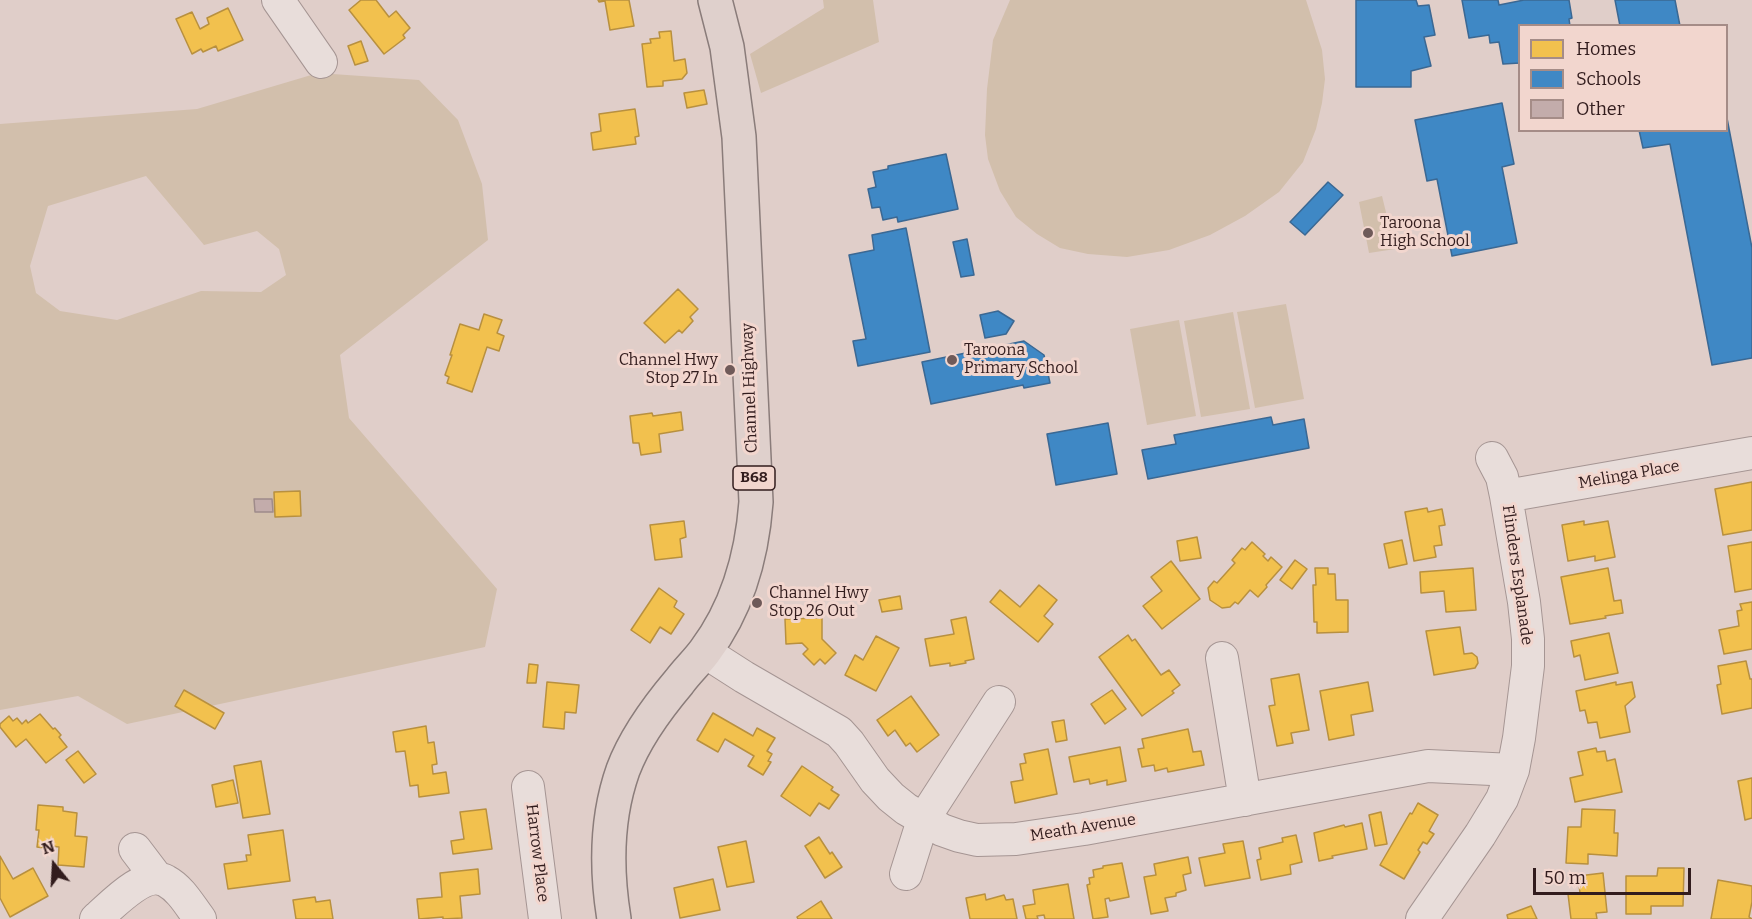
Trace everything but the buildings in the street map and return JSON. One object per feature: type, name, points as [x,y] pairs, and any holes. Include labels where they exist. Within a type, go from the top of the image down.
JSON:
[{"type":"main road","name":"Channel Highway","points":[[614,919],[609,882],[611,822],[624,768],[656,711],[705,652],[722,627],[745,572],[754,530],[756,502],[739,137],[727,48],[715,0]]},
{"type":"street","points":[[278,0],[321,62]]},
{"type":"street","name":"Melinga Place","points":[[1506,496],[1752,453]]},
{"type":"street","name":"Flinders Esplanade","points":[[1422,919],[1480,836],[1502,800],[1513,770],[1520,738],[1528,639],[1506,496],[1502,477],[1492,458]]},
{"type":"street","name":"Meath Avenue","points":[[705,652],[839,732],[874,780],[891,797],[923,820],[958,836],[977,840],[997,840],[1084,829],[1428,766],[1513,770]]},
{"type":"street","points":[[1222,658],[1245,800]]},
{"type":"street","points":[[906,873],[923,820],[999,702]]},
{"type":"street","name":"Harrow Place","points":[[528,787],[545,919]]},
{"type":"street","points":[[135,849],[157,878]]},
{"type":"street","points":[[96,919],[128,891],[143,882],[157,878],[166,881],[179,891],[200,919]]},
{"type":"shaded area","points":[[823,0],[873,0],[879,42],[761,93],[750,54],[824,8]]},
{"type":"shaded area","points":[[1010,0],[1306,0],[1322,50],[1325,79],[1316,129],[1303,162],[1279,192],[1245,216],[1210,235],[1169,250],[1127,257],[1088,254],[1060,248],[1037,234],[1016,217],[1000,191],[988,159],[985,135],[987,89],[993,40]]},
{"type":"shaded area","points":[[318,73],[419,80],[458,120],[482,184],[488,240],[340,355],[349,418],[497,589],[485,647],[127,724],[78,696],[0,710],[0,124],[197,109]],"holes":[[[146,176],[204,245],[257,231],[279,249],[286,275],[261,292],[201,291],[117,320],[60,311],[36,293],[30,266],[48,206]]]},
{"type":"shaded area","points":[[1382,196],[1395,249],[1369,253],[1359,202]]},
{"type":"shaded area","points":[[1286,304],[1304,399],[1255,408],[1237,312]]},
{"type":"shaded area","points":[[1233,312],[1250,409],[1201,417],[1184,321]]},
{"type":"shaded area","points":[[1179,320],[1196,416],[1147,425],[1130,329]]},
{"type":"place","name":"Taroona High School","points":[[1368,233]]},
{"type":"place","name":"Taroona Primary School","points":[[952,360]]},
{"type":"place","name":"Channel Hwy Stop 27 In","points":[[730,370]]},
{"type":"place","name":"Channel Hwy Stop 26 Out","points":[[757,603]]}]
